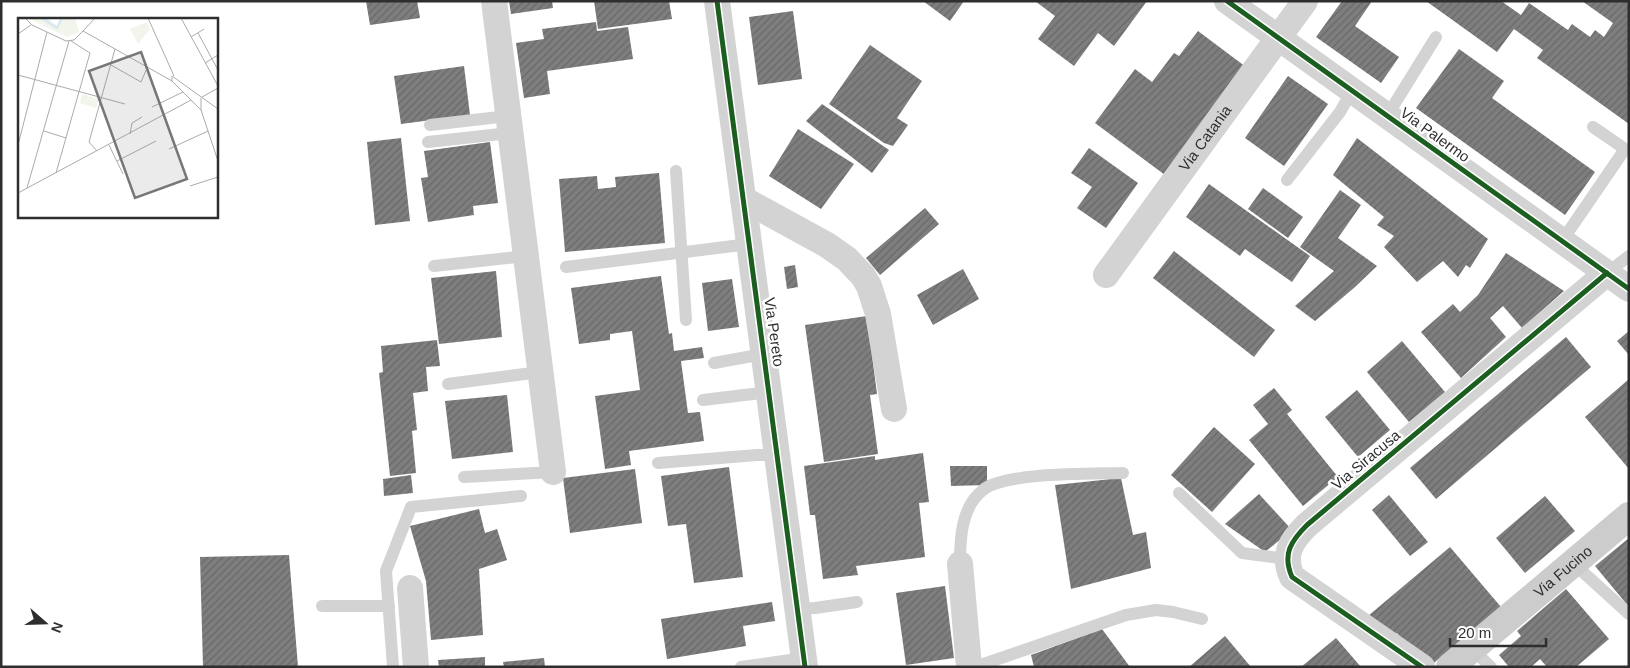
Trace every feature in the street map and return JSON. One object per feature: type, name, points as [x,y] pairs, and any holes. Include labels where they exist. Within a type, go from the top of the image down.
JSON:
[{"type":"main road","name":"Via Fucino","points":[[1450,667],[1629,516]]},
{"type":"street","points":[[494,1],[553,472]]},
{"type":"street","name":"Via Pereto","points":[[717,1],[805,662]]},
{"type":"street","name":"Via Palermo","points":[[1227,1],[1629,289]]},
{"type":"street","name":"Via Catania","points":[[1106,275],[1305,1]]},
{"type":"street","points":[[743,199],[837,252],[856,267],[863,276],[869,286],[878,314],[894,409]]},
{"type":"street","name":"Via Siracusa","points":[[1287,559],[1290,547],[1296,536],[1308,525],[1606,273]]},
{"type":"street","points":[[1287,559],[1292,577],[1300,584],[1422,667]]},
{"type":"street","points":[[960,564],[969,667]]},
{"type":"street","points":[[410,588],[416,667]]},
{"type":"lane","points":[[1387,116],[1436,36]]},
{"type":"lane","points":[[1286,180],[1340,112],[1352,91]]},
{"type":"lane","points":[[430,125],[509,124]]},
{"type":"lane","points":[[428,142],[509,124]]},
{"type":"lane","points":[[1562,241],[1625,149],[1594,127]]},
{"type":"lane","points":[[676,171],[686,320]]},
{"type":"lane","points":[[566,267],[749,244]]},
{"type":"lane","points":[[434,266],[526,256]]},
{"type":"lane","points":[[1606,273],[1629,256]]},
{"type":"lane","points":[[714,363],[764,354]]},
{"type":"lane","points":[[448,384],[540,372]]},
{"type":"lane","points":[[703,400],[769,392]]},
{"type":"lane","points":[[658,463],[777,455]]},
{"type":"lane","points":[[464,477],[553,472]]},
{"type":"lane","points":[[960,564],[961,534],[964,519],[969,508],[983,489],[1013,478],[1123,473]]},
{"type":"lane","points":[[1179,493],[1242,553],[1287,559]]},
{"type":"lane","points":[[394,667],[386,570],[411,507],[521,496]]},
{"type":"lane","points":[[1573,563],[1629,614]]},
{"type":"lane","points":[[797,609],[856,602]]},
{"type":"lane","points":[[322,606],[389,606]]},
{"type":"lane","points":[[975,667],[1126,615],[1156,610],[1202,619]]},
{"type":"lane","points":[[1471,648],[1491,667]]},
{"type":"lane","points":[[741,667],[805,662]]},
{"type":"building","points":[[366,1],[417,1],[420,18],[370,25]]},
{"type":"building","points":[[509,1],[552,1],[553,8],[511,14]]},
{"type":"building","points":[[594,1],[669,1],[672,19],[598,29]]},
{"type":"building","points":[[923,1],[964,1],[950,21]]},
{"type":"building","points":[[1035,1],[1147,1],[1114,46],[1098,33],[1074,66],[1038,39],[1055,16]]},
{"type":"building","points":[[1342,1],[1372,1],[1355,26],[1399,57],[1381,83],[1316,37]]},
{"type":"building","points":[[1426,1],[1501,1],[1521,15],[1529,3],[1568,30],[1572,24],[1590,37],[1595,30],[1604,37],[1613,23],[1582,1],[1629,1],[1629,124],[1537,58],[1543,50],[1514,29],[1497,52]]},
{"type":"building","points":[[793,11],[802,79],[758,85],[749,17]]},
{"type":"building","points":[[596,22],[597,31],[628,27],[633,59],[547,71],[550,94],[524,98],[516,43],[544,39],[542,29]]},
{"type":"building","points":[[1198,31],[1246,67],[1165,175],[1095,123],[1135,69],[1152,82],[1174,53],[1179,56]]},
{"type":"building","points":[[870,45],[922,81],[897,118],[908,125],[893,146],[884,143],[829,104]]},
{"type":"building","points":[[1459,49],[1504,81],[1492,98],[1595,172],[1565,215],[1416,108]]},
{"type":"building","points":[[464,66],[470,115],[401,124],[394,76]]},
{"type":"building","points":[[1288,76],[1328,104],[1284,166],[1245,138]]},
{"type":"building","points":[[822,104],[889,150],[872,173],[806,121]]},
{"type":"building","points":[[798,129],[854,164],[821,209],[769,176]]},
{"type":"building","points":[[401,138],[410,221],[375,225],[367,142]]},
{"type":"building","points":[[1357,138],[1488,239],[1470,268],[1466,265],[1458,277],[1443,261],[1417,282],[1384,247],[1394,236],[1377,225],[1384,217],[1333,175]]},
{"type":"building","points":[[490,142],[498,203],[473,206],[474,215],[428,222],[421,178],[428,177],[424,151]]},
{"type":"building","points":[[1089,148],[1138,183],[1106,228],[1077,208],[1092,187],[1071,173]]},
{"type":"building","points":[[659,173],[665,243],[565,252],[559,179],[597,176],[598,189],[616,187],[615,177]]},
{"type":"building","points":[[1209,184],[1310,256],[1292,282],[1245,249],[1240,256],[1186,217]]},
{"type":"building","points":[[1263,188],[1303,217],[1288,238],[1248,209]]},
{"type":"building","points":[[1340,190],[1361,205],[1338,238],[1377,266],[1315,321],[1295,306],[1334,271],[1300,247]]},
{"type":"building","points":[[925,208],[939,224],[880,275],[866,258]]},
{"type":"building","points":[[1174,251],[1275,330],[1254,357],[1153,278]]},
{"type":"building","points":[[1506,253],[1564,291],[1522,328],[1503,306],[1490,318],[1506,337],[1461,378],[1421,332],[1453,304],[1460,312],[1478,295]]},
{"type":"building","points":[[795,265],[798,287],[787,289],[784,267]]},
{"type":"building","points":[[963,269],[979,299],[933,325],[917,295]]},
{"type":"building","points":[[496,271],[502,337],[439,344],[431,278]]},
{"type":"building","points":[[661,276],[669,334],[672,333],[674,351],[702,347],[704,358],[681,361],[688,413],[700,412],[704,441],[629,451],[631,465],[605,469],[595,396],[640,390],[632,331],[610,334],[610,340],[579,344],[571,288]]},
{"type":"building","points":[[732,279],[739,327],[708,331],[702,283]]},
{"type":"building","points":[[867,316],[877,394],[870,395],[878,454],[824,462],[805,325]]},
{"type":"building","points":[[1629,331],[1629,355],[1617,341]]},
{"type":"building","points":[[1566,337],[1591,367],[1436,499],[1410,468]]},
{"type":"building","points":[[437,340],[440,366],[426,367],[428,391],[413,393],[417,430],[412,431],[416,473],[390,476],[379,373],[383,372],[381,346]]},
{"type":"building","points":[[1402,341],[1445,392],[1409,422],[1367,372]]},
{"type":"building","points":[[1629,379],[1629,469],[1585,417]]},
{"type":"building","points":[[1274,388],[1292,410],[1287,414],[1338,477],[1303,506],[1249,440],[1268,424],[1253,405]]},
{"type":"building","points":[[1357,390],[1390,430],[1358,457],[1325,417]]},
{"type":"building","points":[[507,395],[513,452],[452,459],[445,401]]},
{"type":"building","points":[[1214,427],[1255,464],[1212,512],[1171,475]]},
{"type":"building","points":[[923,453],[929,502],[919,503],[925,557],[856,566],[858,575],[823,579],[815,515],[810,515],[804,466],[875,456],[875,460]]},
{"type":"building","points":[[950,466],[987,466],[987,485],[951,486]]},
{"type":"building","points":[[729,467],[743,577],[694,583],[686,524],[668,526],[661,476]]},
{"type":"building","points":[[635,469],[642,523],[570,533],[563,478]]},
{"type":"building","points":[[411,475],[413,493],[384,496],[383,479]]},
{"type":"building","points":[[1121,478],[1133,535],[1146,532],[1151,568],[1071,589],[1055,485]]},
{"type":"building","points":[[1259,494],[1292,530],[1265,552],[1225,524]]},
{"type":"building","points":[[1389,495],[1428,542],[1410,556],[1372,510]]},
{"type":"building","points":[[1545,496],[1575,531],[1525,573],[1496,538]]},
{"type":"building","points":[[479,509],[485,533],[497,529],[507,560],[479,569],[483,635],[431,640],[426,581],[410,526]]},
{"type":"building","points":[[1629,538],[1629,607],[1595,566]]},
{"type":"building","points":[[1450,547],[1501,607],[1429,667],[1426,667],[1397,633],[1389,640],[1368,616]]},
{"type":"building","points":[[289,555],[298,667],[203,667],[200,557]]},
{"type":"building","points":[[945,586],[954,658],[906,665],[896,593]]},
{"type":"building","points":[[1566,589],[1609,639],[1576,667],[1547,667],[1540,659],[1531,667],[1509,667],[1499,655],[1521,636],[1517,631]]},
{"type":"building","points":[[772,602],[775,621],[743,626],[746,646],[667,659],[661,619]]},
{"type":"building","points":[[1102,629],[1130,667],[1034,667],[1031,655]]},
{"type":"building","points":[[1225,636],[1251,667],[1189,667]]},
{"type":"building","points":[[1336,638],[1361,667],[1301,667]]},
{"type":"building","points":[[485,657],[485,667],[439,667],[438,660]]},
{"type":"building","points":[[544,658],[545,667],[504,667],[503,662]]},
{"type":"cycle path","points":[[717,1],[805,667]]},
{"type":"cycle path","points":[[1227,1],[1629,289]]},
{"type":"cycle path","points":[[1422,667],[1292,577],[1288,561],[1290,548],[1296,537],[1307,525],[1607,273]]}]
